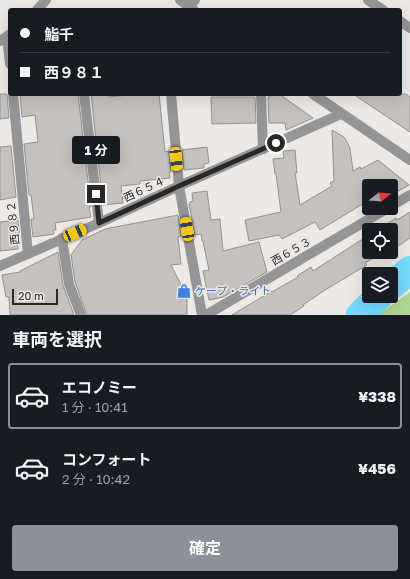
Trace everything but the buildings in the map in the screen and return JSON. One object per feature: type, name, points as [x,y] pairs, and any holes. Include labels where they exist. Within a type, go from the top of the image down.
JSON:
[{"type":"street","points":[[40,8],[46,0]]},
{"type":"street","points":[[180,0],[191,7]]},
{"type":"street","points":[[368,0],[380,8]]},
{"type":"street","points":[[6,37],[8,50]]},
{"type":"street","name":"西９８２","points":[[13,96],[28,254]]},
{"type":"street","points":[[84,96],[99,223]]},
{"type":"street","points":[[170,96],[179,186],[202,315]]},
{"type":"street","points":[[261,96],[263,149]]},
{"type":"street","points":[[316,96],[410,160]]},
{"type":"street","name":"西６５４","points":[[0,266],[342,114]]},
{"type":"street","points":[[398,202],[410,195]]},
{"type":"street","name":"西６５３","points":[[206,315],[376,215]]},
{"type":"street","points":[[62,238],[70,284],[81,315]]},
{"type":"green space","points":[[410,292],[410,315],[378,315],[395,303],[398,303],[398,301]]},
{"type":"waterway","points":[[398,280],[410,270]]},
{"type":"waterway","points":[[360,315],[372,303]]},
{"type":"place","name":"ケープ・ライト","points":[[184,291]]},
{"type":"route","points":[[96,194],[99,223],[276,143]]}]
